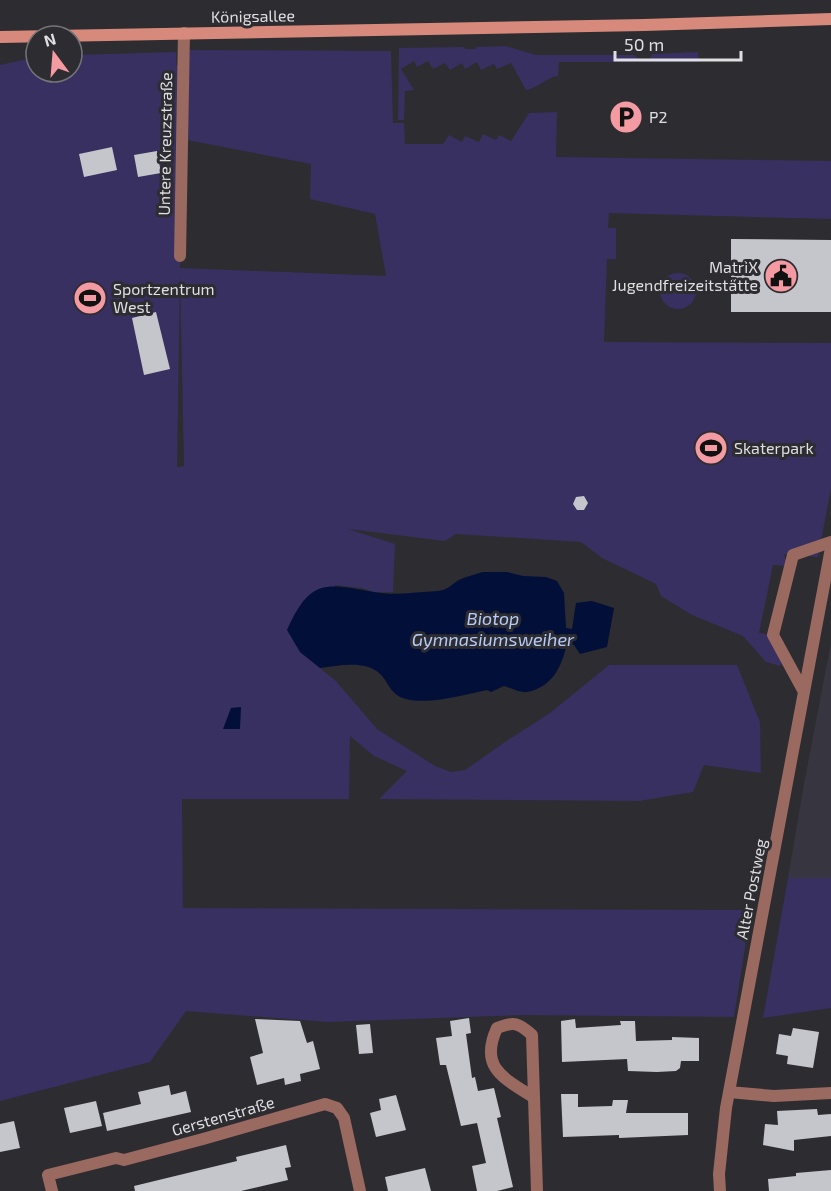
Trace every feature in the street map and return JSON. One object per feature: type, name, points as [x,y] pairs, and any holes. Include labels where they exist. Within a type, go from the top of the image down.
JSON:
[{"type":"street","name":"Königsallee","points":[[0,37],[644,25],[831,19]]},
{"type":"street","name":"Untere Kreuzstraße","points":[[180,256],[184,33]]},
{"type":"street","points":[[804,692],[773,635],[793,555],[831,542]]},
{"type":"street","name":"Alter Postweg","points":[[720,1191],[719,1174],[729,1092],[831,548]]},
{"type":"street","points":[[533,1097],[507,1081],[493,1067],[490,1054],[491,1040],[497,1028],[507,1024],[520,1024],[532,1035],[537,1191]]},
{"type":"street","points":[[729,1092],[774,1096],[831,1093]]},
{"type":"street","name":"Gerstenstraße","points":[[52,1191],[48,1175],[116,1158],[124,1160],[206,1139],[325,1104],[337,1108],[344,1118],[360,1191]]},
{"type":"shaded area","points":[[505,46],[536,55],[634,55],[639,59],[650,59],[652,54],[698,52],[699,62],[559,62],[558,76],[526,90],[511,63],[497,69],[494,64],[481,70],[477,62],[465,69],[462,63],[450,70],[445,63],[433,69],[428,61],[417,67],[414,61],[401,69],[414,90],[405,91],[404,120],[398,120],[399,48],[464,47],[475,49]]},
{"type":"shaded area","points":[[184,50],[391,51],[393,123],[404,123],[405,144],[443,144],[449,135],[462,142],[465,136],[479,142],[483,134],[496,140],[499,135],[511,141],[529,113],[557,112],[556,157],[831,161],[831,219],[609,213],[608,228],[616,228],[616,259],[607,259],[604,342],[831,343],[831,488],[818,557],[784,554],[787,566],[773,565],[759,633],[773,635],[785,657],[780,666],[766,662],[743,636],[692,615],[661,596],[656,584],[602,558],[581,542],[456,534],[445,541],[348,529],[395,544],[393,592],[374,592],[362,588],[335,585],[300,652],[336,681],[377,729],[435,766],[451,772],[465,770],[550,713],[609,665],[737,665],[760,722],[761,773],[704,765],[693,792],[639,801],[379,799],[407,771],[374,756],[350,736],[349,799],[182,799],[183,908],[751,910],[734,1017],[524,1015],[328,1022],[186,1011],[150,1062],[0,1101],[0,65],[24,60],[24,84],[84,84],[84,55],[176,52],[176,65],[183,65]],"holes":[[[182,139],[311,164],[310,199],[375,214],[386,276],[180,268]],[[180,276],[184,466],[177,467]]]},
{"type":"shaded area","points":[[678,273],[690,279],[696,291],[690,303],[678,309],[666,303],[660,291],[666,279]]},
{"type":"shaded area","points":[[831,643],[831,878],[788,878],[804,784]]},
{"type":"shaded area","points":[[788,878],[831,878],[831,1008],[763,1018]]},
{"type":"water","name":"Biotop Gymnasiumsweiher","points":[[483,572],[507,572],[523,576],[546,577],[557,581],[564,593],[566,628],[572,629],[576,603],[592,601],[614,608],[607,647],[580,654],[574,645],[567,643],[555,674],[544,685],[527,692],[504,686],[491,692],[487,690],[420,701],[400,697],[393,692],[379,673],[366,666],[320,668],[300,652],[287,630],[303,601],[320,588],[343,587],[389,594],[438,591],[461,579]]},
{"type":"water","points":[[241,707],[240,729],[223,729],[231,708]]},
{"type":"building","points":[[112,147],[117,170],[84,177],[79,154]]},
{"type":"building","points":[[157,151],[161,173],[138,177],[134,155]]},
{"type":"building","name":"MatriX Jugendfreizeitstätte","points":[[731,239],[831,240],[831,312],[731,312]]},
{"type":"building","points":[[156,312],[170,369],[144,375],[132,318]]},
{"type":"building","points":[[584,496],[588,503],[584,510],[577,510],[573,504],[576,497]]},
{"type":"building","points":[[469,1018],[471,1033],[466,1034],[472,1078],[475,1077],[478,1091],[494,1088],[501,1117],[497,1118],[513,1187],[497,1191],[477,1191],[472,1166],[486,1163],[477,1123],[461,1126],[446,1065],[440,1065],[436,1038],[452,1036],[450,1021]]},
{"type":"building","points":[[255,1019],[300,1021],[307,1043],[313,1041],[320,1069],[300,1074],[301,1081],[285,1085],[284,1078],[257,1085],[250,1057],[263,1053]]},
{"type":"building","points":[[575,1019],[576,1028],[621,1025],[620,1021],[635,1021],[636,1041],[672,1040],[672,1037],[699,1038],[699,1061],[681,1061],[680,1068],[676,1071],[657,1072],[628,1071],[627,1059],[562,1062],[561,1021]]},
{"type":"building","points":[[370,1024],[373,1053],[359,1054],[356,1025]]},
{"type":"building","points":[[793,1028],[819,1032],[813,1068],[787,1064],[788,1056],[776,1054],[779,1034],[791,1036]]},
{"type":"building","points":[[169,1085],[171,1095],[186,1091],[191,1112],[107,1131],[103,1113],[141,1104],[138,1092]]},
{"type":"building","points":[[561,1094],[578,1094],[578,1107],[612,1106],[613,1100],[628,1100],[626,1113],[688,1113],[688,1135],[619,1138],[619,1135],[563,1137]]},
{"type":"building","points":[[396,1095],[406,1130],[376,1137],[370,1113],[381,1110],[379,1099]]},
{"type":"building","points":[[96,1101],[102,1126],[70,1133],[64,1108]]},
{"type":"building","points":[[817,1109],[818,1115],[831,1114],[831,1136],[794,1140],[794,1151],[763,1145],[765,1124],[778,1125],[777,1111]]},
{"type":"building","points":[[14,1121],[20,1148],[0,1152],[0,1124]]},
{"type":"building","points":[[286,1145],[291,1167],[285,1168],[288,1180],[241,1191],[135,1191],[134,1186],[237,1161],[236,1157]]},
{"type":"building","points":[[425,1168],[431,1191],[388,1191],[385,1177]]},
{"type":"building","points":[[831,1170],[831,1191],[769,1191],[768,1179],[796,1176],[796,1173]]},
{"type":"place","name":"P2","points":[[626,117]]},
{"type":"place","name":"MatriX Jugendfreizeitstätte","points":[[781,276]]},
{"type":"place","name":"Sportzentrum West","points":[[90,298]]},
{"type":"place","name":"Skaterpark","points":[[711,448]]}]
